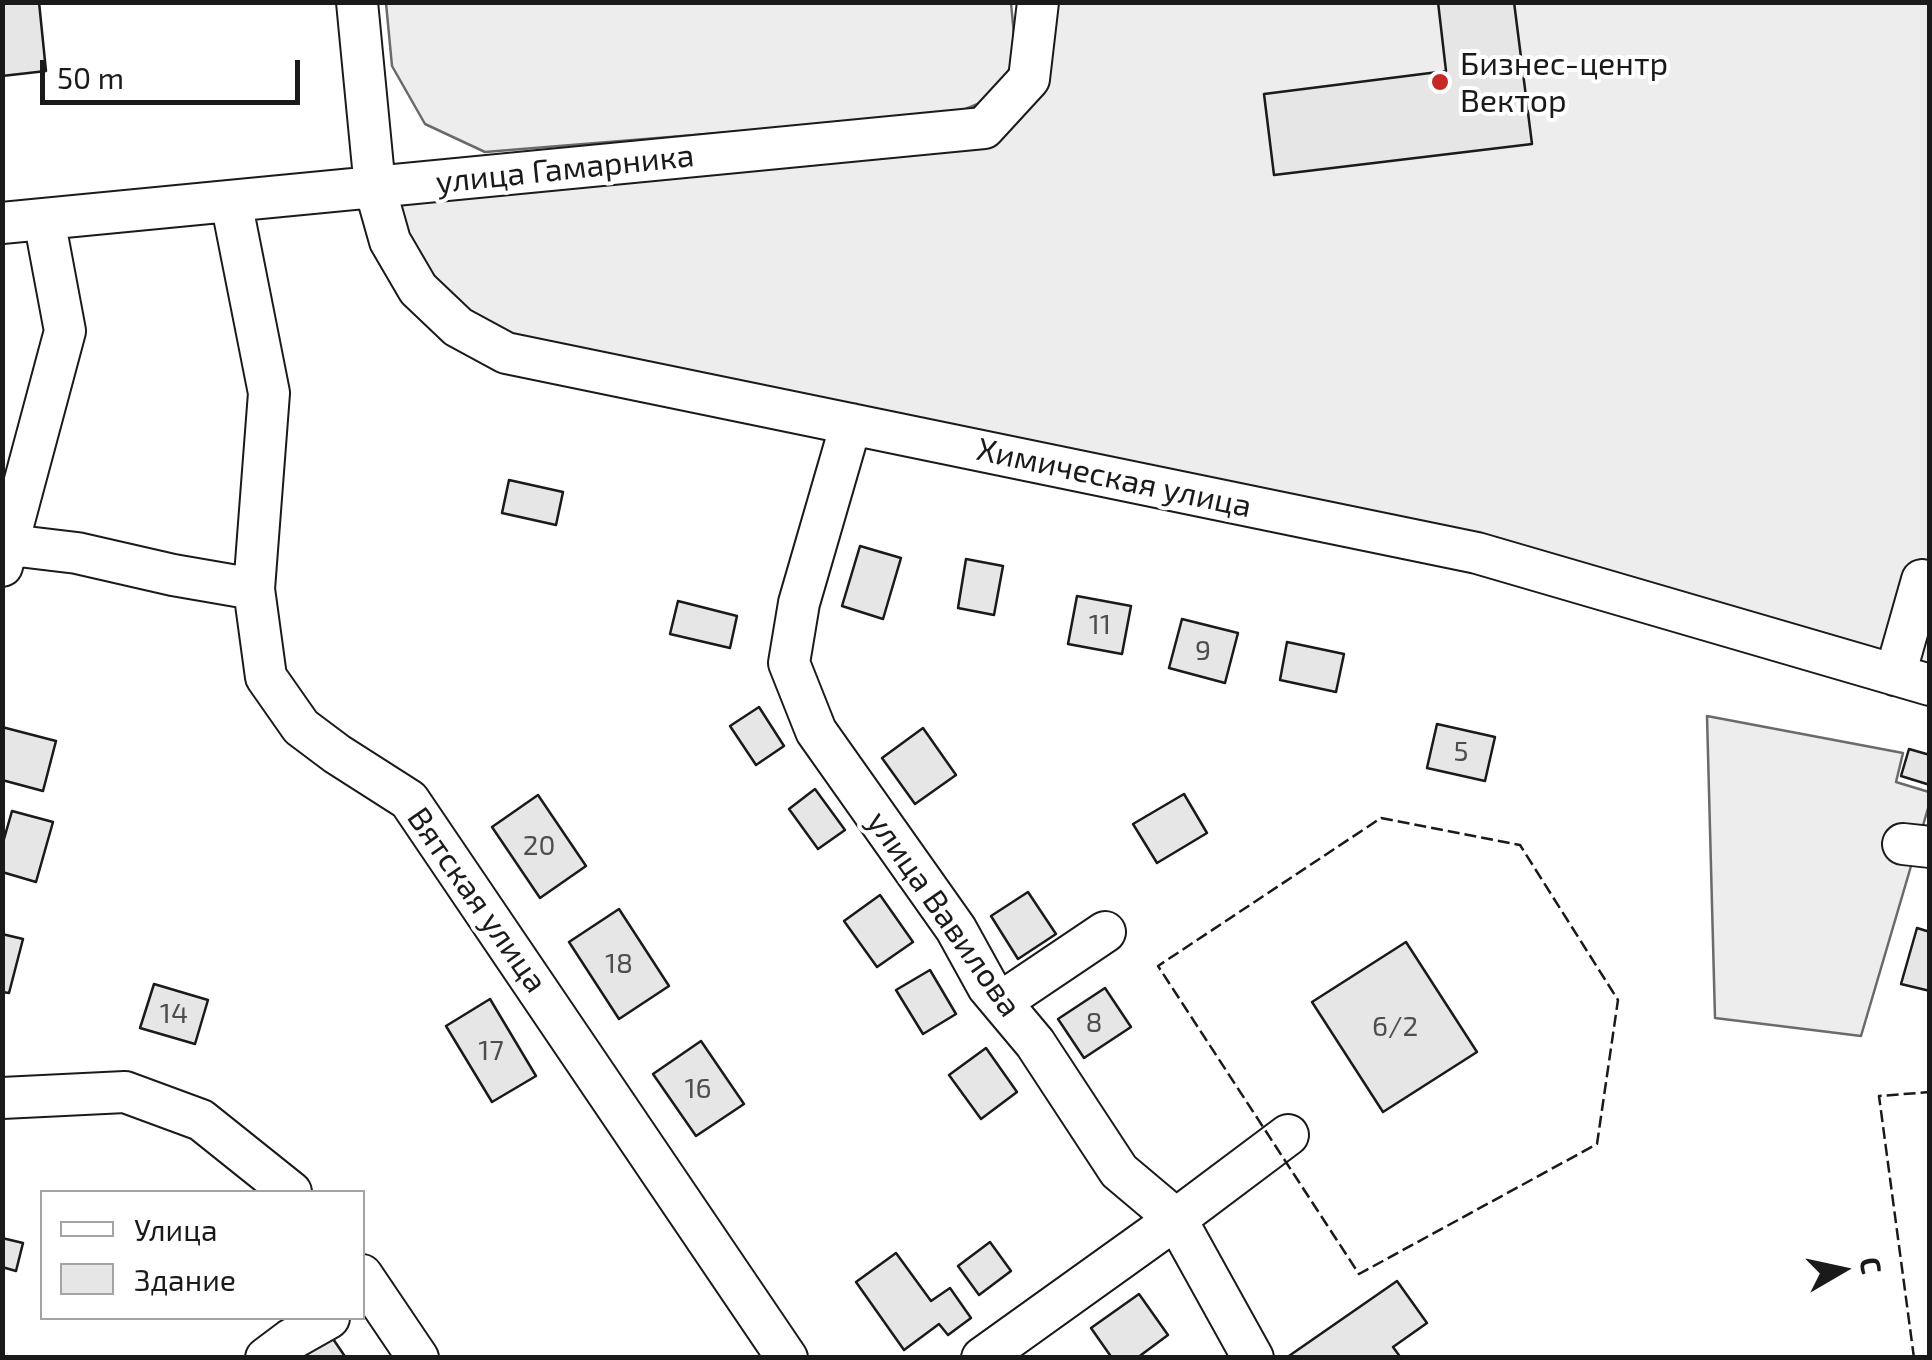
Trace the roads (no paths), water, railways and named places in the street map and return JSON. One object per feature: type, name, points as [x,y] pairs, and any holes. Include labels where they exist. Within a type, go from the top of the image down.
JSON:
[{"type":"street","name":"Химическая улица","points":[[358,2],[375,188],[390,241],[418,288],[458,327],[506,353],[1477,553],[1912,680]]},
{"type":"street","name":"улица Гамарника","points":[[2,223],[984,128],[1029,79],[1038,2]]},
{"type":"street","name":"Вятская улица","points":[[231,201],[269,393],[254,589],[266,677],[301,726],[410,800],[788,1358]]},
{"type":"street","points":[[44,219],[65,331],[6,556],[78,553],[254,589]]},
{"type":"street","name":"улица Вавилова","points":[[851,424],[800,603],[789,663],[816,731],[956,930],[988,987],[1035,1043],[1120,1171],[1176,1219],[1253,1358]]},
{"type":"street","points":[[1912,680],[1922,580]]},
{"type":"street","points":[[1001,1002],[1105,932]]},
{"type":"street","points":[[2,1098],[125,1092],[201,1120],[288,1190]]},
{"type":"street","points":[[982,1358],[1288,1135]]},
{"type":"street","points":[[366,1289],[418,1358]]},
{"type":"street","points":[[266,1358],[325,1320]]},
{"type":"place","name":"Бизнес-центр Вектор","points":[[1440,82]]}]
